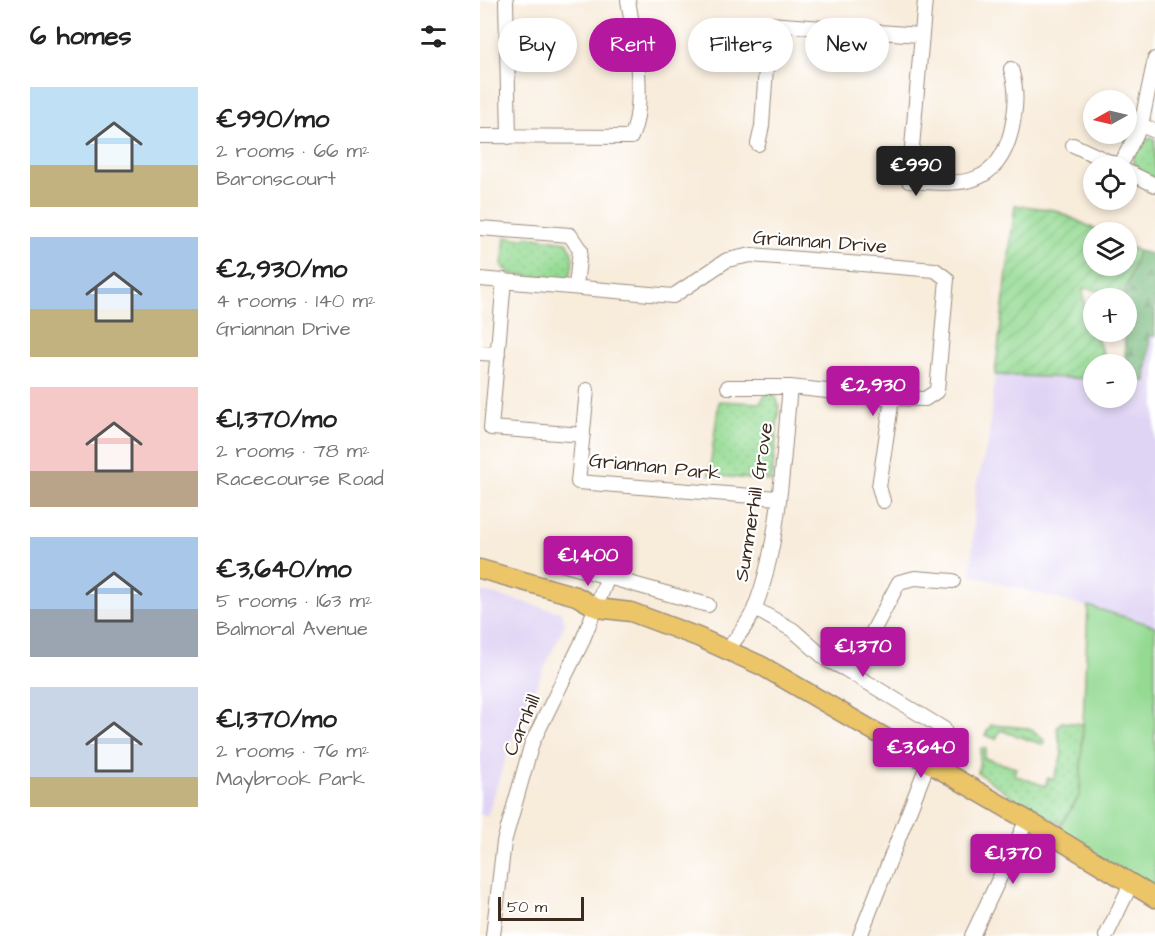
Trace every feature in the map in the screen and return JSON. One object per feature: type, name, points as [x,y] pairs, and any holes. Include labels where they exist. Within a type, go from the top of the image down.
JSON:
[{"type":"main road","points":[[480,569],[576,596],[597,608],[631,612],[728,650],[803,688],[1155,898]]},
{"type":"street","points":[[506,0],[509,136]]},
{"type":"street","points":[[480,136],[631,137],[636,126],[637,72],[636,40],[628,0]]},
{"type":"street","points":[[925,0],[920,35],[909,181],[963,183],[981,178],[996,167],[1006,152],[1014,117],[1017,90],[1011,69]]},
{"type":"street","points":[[758,144],[762,126],[769,24],[920,35]]},
{"type":"street","points":[[1124,156],[1141,125],[1155,59]]},
{"type":"street","points":[[1141,125],[1155,131]]},
{"type":"street","points":[[1073,145],[1097,156]]},
{"type":"street","points":[[1137,176],[1155,185]]},
{"type":"street","points":[[480,228],[570,235],[580,250],[576,286]]},
{"type":"street","name":"Griannan Drive","points":[[480,279],[673,296],[727,260],[751,255],[935,270],[947,279],[937,392],[925,399],[892,398],[790,387],[728,387]]},
{"type":"street","points":[[504,280],[491,428],[582,435]]},
{"type":"street","points":[[480,353],[498,354]]},
{"type":"street","name":"Summerhill Grove","points":[[728,650],[755,609],[765,576],[778,498],[790,387]]},
{"type":"street","name":"Griannan Park","points":[[586,390],[578,482],[778,498]]},
{"type":"street","points":[[883,501],[879,487],[892,398]]},
{"type":"street","points":[[558,563],[708,605]]},
{"type":"street","name":"Carnhill","points":[[493,936],[504,843],[532,743],[597,608],[608,577]]},
{"type":"street","points":[[845,669],[856,663],[899,582],[915,578],[952,581]]},
{"type":"street","points":[[755,609],[793,630],[827,660],[944,729]]},
{"type":"street","points":[[860,936],[928,762]]},
{"type":"street","points":[[972,936],[1027,820]]},
{"type":"street","points":[[1106,936],[1131,884]]},
{"type":"shaded area","points":[[1150,336],[1155,336],[1155,626],[971,575],[976,486],[988,443],[995,375],[1083,379],[1083,408],[1137,408],[1137,381],[1146,381]]},
{"type":"shaded area","points":[[480,591],[561,612],[565,624],[514,733],[487,817],[480,814]]},
{"type":"green space","points":[[1155,139],[1155,179],[1137,169],[1137,156],[1134,156],[1139,142]]},
{"type":"green space","points":[[1015,205],[1055,210],[1083,223],[1083,276],[1130,276],[1126,288],[1083,288],[1083,342],[1098,342],[1104,354],[1083,354],[1083,379],[995,375]]},
{"type":"green space","points":[[527,236],[567,242],[573,261],[567,280],[511,274],[502,266],[505,237],[525,239]]},
{"type":"green space","points":[[1138,251],[1155,255],[1155,336],[1150,336],[1146,381],[1137,381],[1137,354],[1125,354],[1125,342],[1137,342],[1137,288],[1126,288],[1130,276],[1137,276]]},
{"type":"green space","points":[[768,392],[774,393],[779,405],[772,481],[709,475],[719,401],[760,403]]},
{"type":"green space","points":[[1088,606],[1155,626],[1155,888],[1056,833],[1080,795]]},
{"type":"green space","points":[[1061,722],[1083,724],[1080,795],[1062,824],[1029,808],[978,773],[981,748],[986,749],[984,758],[1016,768],[1014,775],[1045,786],[1048,778],[1054,779],[1062,754],[1057,728]]},
{"type":"green space","points":[[991,725],[1029,728],[1044,740],[1044,745],[1000,730],[996,739],[985,735]]}]
